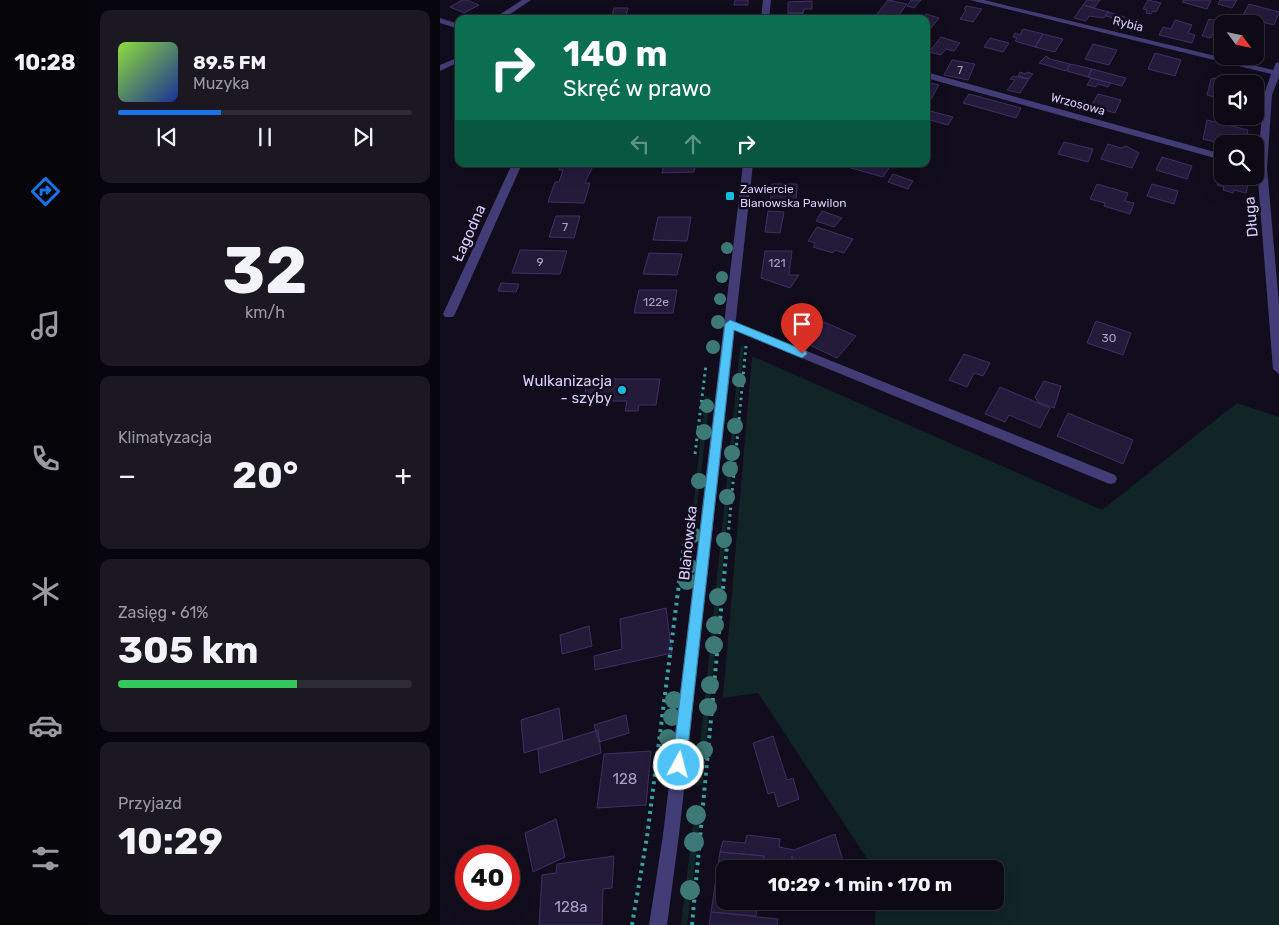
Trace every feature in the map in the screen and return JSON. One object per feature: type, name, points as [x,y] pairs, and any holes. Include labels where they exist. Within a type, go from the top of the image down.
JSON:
[{"type":"street","points":[[503,15],[527,0]]},
{"type":"street","points":[[765,15],[767,0]]},
{"type":"street","name":"Rybia","points":[[974,0],[1277,69]]},
{"type":"street","points":[[440,20],[455,26]]},
{"type":"street","points":[[440,68],[455,61]]},
{"type":"street","name":"Długa","points":[[1262,135],[1268,95],[1277,69]]},
{"type":"street","name":"Wrzosowa","points":[[930,76],[1214,155]]},
{"type":"street","name":"Łagodna","points":[[449,314],[516,167]]},
{"type":"street","name":"Blanowska","points":[[658,925],[674,816],[748,167]]},
{"type":"street","name":"Długa","points":[[1260,185],[1279,369]]},
{"type":"street","points":[[730,324],[1111,479]]},
{"type":"path","points":[[692,925],[748,331]]},
{"type":"path","points":[[694,463],[698,426]]},
{"type":"path","points":[[632,925],[647,837],[685,540]]},
{"type":"green space","points":[[744,343],[702,785],[696,786],[740,349]]},
{"type":"green space","points":[[752,356],[1102,510],[1237,403],[1279,417],[1279,925],[875,925],[876,910],[1004,910],[1004,860],[868,860],[758,693],[723,698]]},
{"type":"green space","points":[[705,396],[710,398],[693,539],[690,539]]},
{"type":"green space","points":[[695,810],[701,810],[688,919],[687,925],[681,925]]},
{"type":"building","points":[[462,0],[479,5],[464,13],[450,7]]},
{"type":"building","points":[[735,0],[748,0],[748,5],[734,5]]},
{"type":"building","points":[[888,0],[907,4],[899,15],[877,14]]},
{"type":"building","points":[[911,0],[921,0],[914,8],[907,6]]},
{"type":"building","points":[[1087,0],[1100,0],[1094,8],[1083,5]]},
{"type":"building","points":[[1148,0],[1161,3],[1156,12],[1146,13],[1147,10],[1143,9]]},
{"type":"building","points":[[1184,0],[1211,0],[1207,9],[1182,2]]},
{"type":"building","points":[[1220,0],[1237,0],[1232,8],[1218,4]]},
{"type":"building","points":[[812,1],[812,9],[804,9],[803,13],[788,13],[788,2]]},
{"type":"building","points":[[1249,4],[1279,12],[1274,25],[1264,22],[1264,15],[1243,15]]},
{"type":"building","points":[[1083,5],[1108,12],[1104,18],[1089,16],[1086,21],[1074,18]]},
{"type":"building","points":[[966,6],[982,9],[973,22],[960,19],[966,10],[964,9]]},
{"type":"building","points":[[614,8],[628,8],[626,15],[612,15]]},
{"type":"building","points":[[1108,12],[1125,17],[1122,21],[1106,16]]},
{"type":"building","points":[[788,13],[803,13],[803,15],[788,15]]},
{"type":"building","points":[[930,15],[939,18],[930,29]]},
{"type":"building","points":[[1209,19],[1214,20],[1214,31],[1211,38],[1202,36]]},
{"type":"building","points":[[1175,20],[1192,25],[1188,33],[1195,35],[1192,43],[1159,35],[1163,27],[1171,29]]},
{"type":"building","points":[[1023,29],[1043,34],[1035,47],[1015,41],[1017,38],[1013,37],[1015,33],[1020,35]]},
{"type":"building","points":[[1043,34],[1063,39],[1055,52],[1035,47]]},
{"type":"building","points":[[941,37],[960,43],[954,51],[946,49],[941,55],[930,51]]},
{"type":"building","points":[[990,38],[1009,43],[1003,52],[984,47]]},
{"type":"building","points":[[1093,44],[1117,50],[1109,65],[1085,59]]},
{"type":"building","points":[[1155,53],[1181,60],[1175,76],[1148,69]]},
{"type":"building","points":[[1046,56],[1050,59],[1070,64],[1066,71],[1039,63]]},
{"type":"building","points":[[952,60],[975,64],[968,80],[944,75]]},
{"type":"building","points":[[1071,64],[1092,69],[1088,77],[1067,71]]},
{"type":"building","points":[[1092,69],[1126,78],[1122,86],[1088,77]]},
{"type":"building","points":[[1020,72],[1033,74],[1029,79],[1018,76]]},
{"type":"building","points":[[1013,76],[1029,79],[1020,93],[1007,90],[1015,80],[1010,79]]},
{"type":"building","points":[[1091,78],[1110,83],[1108,87],[1098,84],[1096,87],[1087,85]]},
{"type":"building","points":[[1214,78],[1214,97],[1207,95],[1211,79]]},
{"type":"building","points":[[930,83],[939,85],[931,99]]},
{"type":"building","points":[[969,94],[1021,108],[1016,118],[963,103]]},
{"type":"building","points":[[1098,94],[1121,100],[1115,113],[1091,106]]},
{"type":"building","points":[[930,111],[953,117],[948,125],[930,120]]},
{"type":"building","points":[[1207,120],[1214,122],[1214,125],[1228,125],[1248,130],[1247,135],[1214,135],[1214,142],[1203,139]]},
{"type":"building","points":[[1064,142],[1093,149],[1088,162],[1058,154]]},
{"type":"building","points":[[1108,144],[1121,148],[1126,146],[1139,153],[1132,168],[1101,159]]},
{"type":"building","points":[[1162,157],[1192,166],[1187,179],[1156,170]]},
{"type":"building","points":[[560,167],[593,167],[585,183],[590,183],[584,203],[548,202],[555,182],[559,182],[563,170],[559,170]]},
{"type":"building","points":[[664,167],[695,167],[694,172],[662,173]]},
{"type":"building","points":[[886,167],[889,168],[883,177],[851,168]]},
{"type":"building","points":[[893,174],[913,181],[908,189],[888,182]]},
{"type":"building","points":[[772,184],[797,184],[796,203],[770,203]]},
{"type":"building","points":[[1097,184],[1128,193],[1125,201],[1134,203],[1130,214],[1104,206],[1105,203],[1090,199]]},
{"type":"building","points":[[1152,184],[1178,191],[1174,204],[1147,196]]},
{"type":"building","points":[[1217,185],[1248,185],[1246,193],[1234,190],[1233,193],[1223,190],[1224,187]]},
{"type":"building","points":[[768,211],[784,212],[780,233],[765,232]]},
{"type":"building","points":[[822,211],[842,218],[834,227],[816,221]]},
{"type":"building","points":[[556,216],[580,216],[574,238],[549,237]]},
{"type":"building","points":[[658,217],[691,217],[687,241],[653,240]]},
{"type":"building","points":[[817,227],[853,239],[844,253],[835,250],[833,253],[813,247],[815,243],[808,241]]},
{"type":"building","points":[[520,250],[567,251],[560,274],[512,273]]},
{"type":"building","points":[[765,251],[792,251],[789,275],[799,275],[790,288],[761,278]]},
{"type":"building","points":[[649,253],[682,254],[677,275],[643,274]]},
{"type":"building","points":[[501,283],[519,284],[516,292],[498,291]]},
{"type":"building","points":[[639,290],[677,290],[673,313],[634,313]]},
{"type":"building","points":[[822,321],[856,336],[837,358],[805,343]]},
{"type":"building","points":[[1096,321],[1131,333],[1123,355],[1087,343]]},
{"type":"building","points":[[964,354],[990,363],[983,376],[974,373],[967,387],[949,380]]},
{"type":"building","name":"Wulkanizacja - szyby","points":[[588,379],[660,379],[656,405],[639,405],[638,411],[625,411],[627,401],[583,401]]},
{"type":"building","points":[[1044,381],[1061,386],[1054,408],[1038,402],[1035,397]]},
{"type":"building","points":[[1000,387],[1050,408],[1040,428],[1009,415],[1005,422],[985,414]]},
{"type":"building","points":[[1068,413],[1133,440],[1123,464],[1057,436]]},
{"type":"building","points":[[666,608],[672,653],[595,670],[594,656],[622,649],[620,619]]},
{"type":"building","points":[[589,626],[592,646],[562,654],[560,635]]},
{"type":"building","points":[[559,708],[563,741],[524,753],[521,720]]},
{"type":"building","points":[[626,715],[629,733],[599,742],[594,725]]},
{"type":"building","points":[[598,730],[601,753],[540,773],[538,749]]},
{"type":"building","points":[[773,736],[787,780],[793,778],[799,799],[778,807],[774,792],[768,794],[753,743]]},
{"type":"building","points":[[651,751],[646,805],[597,808],[604,754]]},
{"type":"building","points":[[556,819],[565,857],[533,872],[525,833]]},
{"type":"building","points":[[835,834],[843,860],[793,860],[792,856],[792,860],[764,860],[764,856],[720,852],[723,841],[745,843],[747,835],[780,839],[779,847],[794,850]]},
{"type":"building","points":[[720,852],[764,856],[764,860],[719,860]]},
{"type":"building","points":[[614,856],[612,888],[603,889],[602,925],[539,925],[542,875],[556,873],[557,864]]},
{"type":"building","points":[[716,879],[716,910],[757,910],[756,916],[711,912]]},
{"type":"building","points":[[711,912],[778,919],[777,925],[709,925]]},
{"type":"place","name":"Zawiercie Blanowska Pawilon","points":[[730,196]]},
{"type":"place","name":"Wulkanizacja - szyby","points":[[622,390]]},
{"type":"route","points":[[679,765],[730,324],[802,354]]}]
